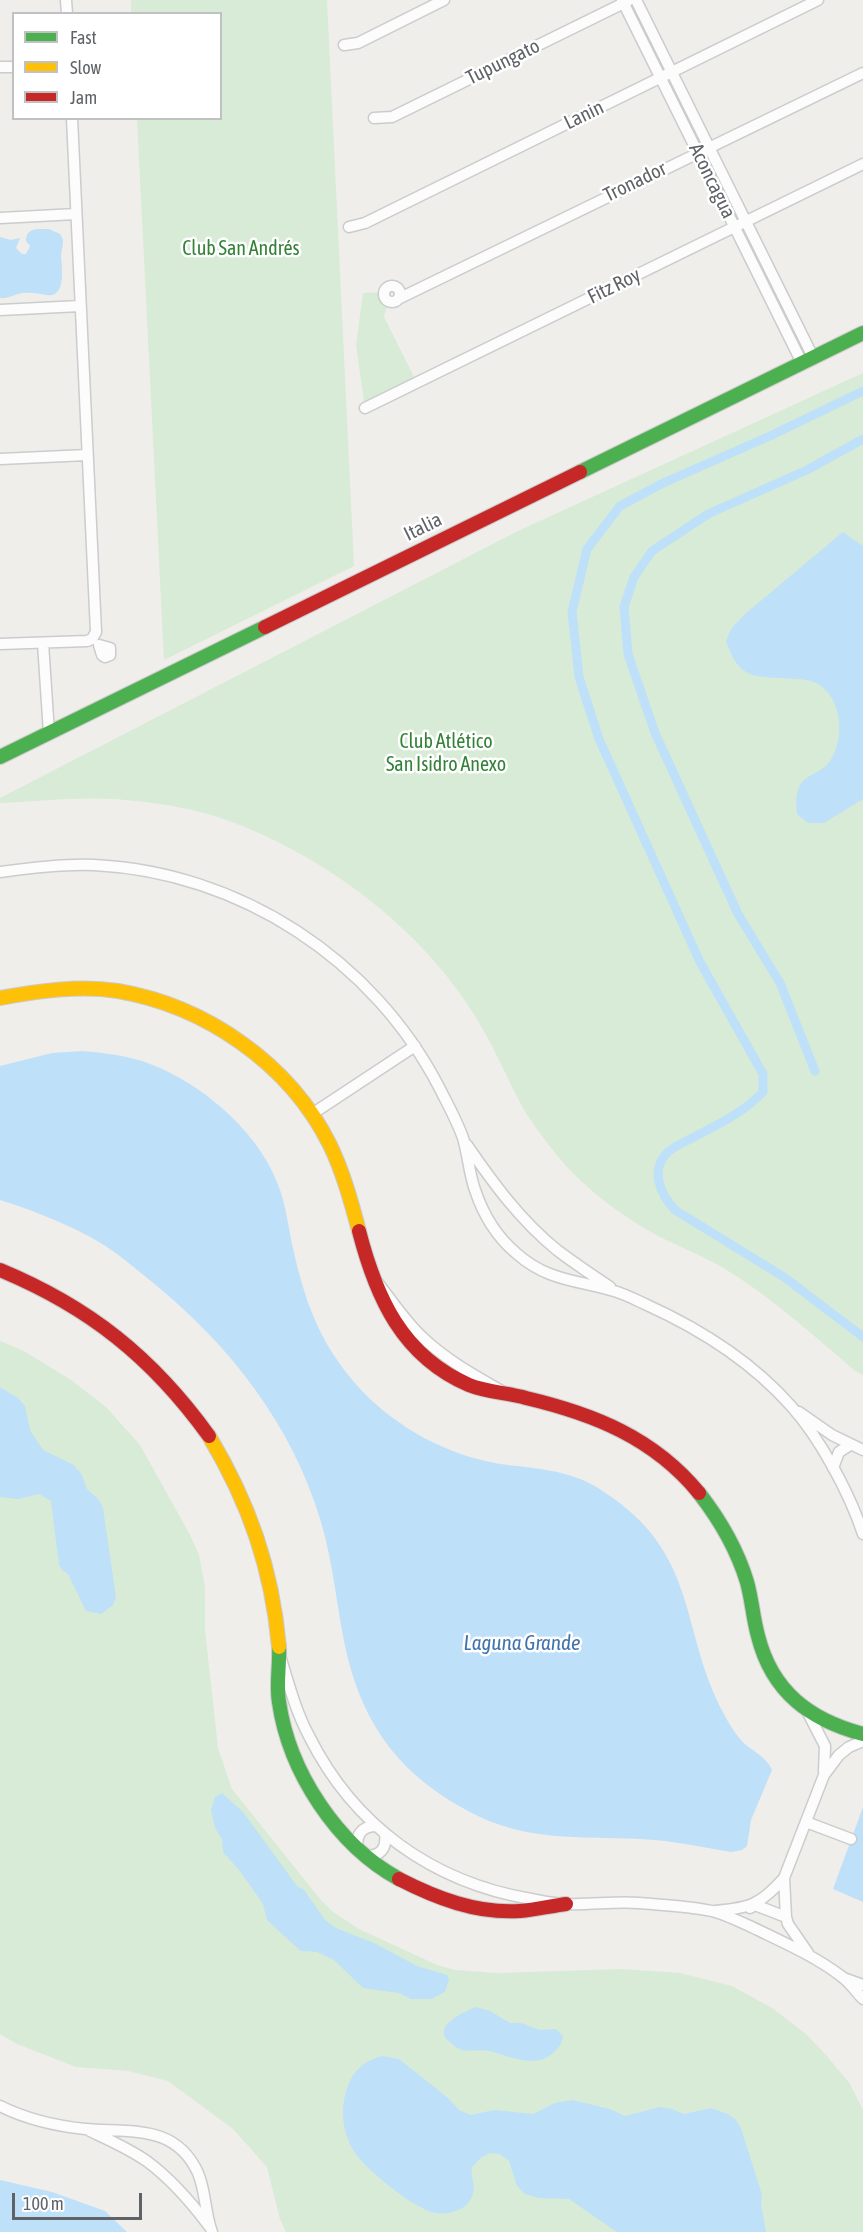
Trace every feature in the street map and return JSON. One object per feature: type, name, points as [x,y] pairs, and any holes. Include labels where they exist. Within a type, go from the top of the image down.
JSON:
[{"type":"street","points":[[344,45],[358,43],[444,0]]},
{"type":"street","name":"Aconcagua","points":[[636,0],[747,221],[807,360]]},
{"type":"street","name":"Lanin","points":[[349,227],[364,223],[818,0]]},
{"type":"street","name":"Aconcagua","points":[[625,1],[660,77],[757,272],[807,360]]},
{"type":"street","name":"Tupungato","points":[[374,118],[392,117],[625,1]]},
{"type":"street","name":"Tronador","points":[[402,294],[863,73]]},
{"type":"street","points":[[0,644],[96,642],[72,120]]},
{"type":"street","name":"Fitz Roy","points":[[365,408],[863,164]]},
{"type":"street","points":[[0,218],[76,214]]},
{"type":"street","points":[[757,272],[768,266]]},
{"type":"street","points":[[0,310],[80,306]]},
{"type":"street","name":"Italia","points":[[0,757],[863,333]]},
{"type":"street","points":[[0,459],[87,455]]},
{"type":"street","points":[[43,643],[49,733]]},
{"type":"street","points":[[0,872],[65,866],[114,867],[189,881],[236,898],[293,928],[347,969],[387,1010],[415,1046],[440,1089],[463,1139],[491,1179],[538,1233],[615,1291],[666,1314],[714,1341],[737,1357],[792,1407],[850,1445],[863,1450]]},
{"type":"street","points":[[0,998],[49,990],[117,991],[161,1001],[218,1027],[250,1049],[292,1089],[312,1114],[343,1176],[359,1238],[372,1276],[389,1315],[403,1335],[418,1351],[453,1377],[472,1386],[575,1411],[624,1431],[674,1466],[693,1485],[727,1532],[747,1580],[759,1640],[767,1663],[780,1684],[807,1711],[822,1737],[840,1747],[849,1747],[863,1742]]},
{"type":"street","points":[[312,1114],[415,1046]]},
{"type":"street","points":[[463,1139],[475,1189],[486,1215],[505,1242],[535,1267],[570,1282],[615,1291]]},
{"type":"street","points":[[475,1189],[482,1179],[491,1179]]},
{"type":"street","points":[[570,1282],[579,1276],[579,1265]]},
{"type":"street","points":[[0,1270],[55,1295],[123,1342],[162,1378],[212,1439],[239,1489],[271,1586],[280,1653],[278,1697],[288,1738],[303,1777],[315,1799],[330,1820],[362,1853],[405,1883],[425,1893],[447,1901],[485,1909],[531,1911],[566,1904],[637,1903],[713,1912],[810,1955],[843,1977],[863,1985]]},
{"type":"street","points":[[792,1407],[833,1468],[863,1534]]},
{"type":"street","points":[[833,1468],[839,1452],[850,1445]]},
{"type":"street","points":[[280,1653],[306,1731],[333,1778],[385,1834],[412,1854],[453,1877],[490,1890],[566,1904]]},
{"type":"street","points":[[779,1940],[785,1934],[787,1921],[783,1894],[784,1878],[824,1775],[832,1763],[854,1741],[857,1732],[830,1723],[807,1711]]},
{"type":"street","points":[[824,1775],[826,1755],[822,1730],[830,1723]]},
{"type":"street","points":[[288,1738],[293,1731],[298,1729],[306,1731]]},
{"type":"street","points":[[806,1822],[851,1839]]},
{"type":"street","points":[[362,1853],[357,1839],[360,1832],[363,1828],[376,1826]]},
{"type":"street","points":[[362,1853],[373,1856],[383,1849],[386,1844],[385,1834]]},
{"type":"street","points":[[744,1924],[744,1916],[748,1910],[774,1890],[784,1878]]},
{"type":"street","points":[[485,1909],[493,1902],[494,1898],[490,1890]]},
{"type":"street","points":[[713,1912],[755,1905],[787,1921],[810,1955]]},
{"type":"street","points":[[843,1977],[863,2000]]},
{"type":"street","points":[[0,2106],[32,2119],[87,2129],[143,2131],[163,2138],[182,2150],[198,2174],[212,2230]]},
{"type":"street","points":[[87,2129],[122,2147],[163,2174],[187,2198],[212,2230]]},
{"type":"street","points":[[122,2147],[121,2137],[128,2130]]},
{"type":"street","points":[[187,2198],[197,2198],[202,2188]]},
{"type":"green space","name":"Club San Andrés","points":[[131,0],[327,0],[354,566],[164,660],[137,120],[222,120],[222,12],[131,12]]},
{"type":"green space","points":[[384,292],[388,301],[384,317],[417,383],[365,408],[356,345],[363,293]]},
{"type":"green space","name":"Club Atlético San Isidro Anexo","points":[[863,373],[863,1375],[855,1371],[790,1316],[740,1278],[644,1228],[606,1202],[579,1179],[552,1149],[526,1113],[477,1019],[454,986],[428,954],[398,925],[332,873],[296,851],[259,833],[190,809],[102,798],[0,803],[0,798],[518,531]]},
{"type":"green space","points":[[0,1341],[24,1351],[71,1380],[106,1407],[140,1445],[199,1555],[205,1587],[205,1630],[218,1748],[232,1789],[320,1899],[333,1912],[359,1929],[437,1965],[455,1970],[497,1973],[622,1969],[680,1973],[732,1986],[772,2008],[806,2034],[826,2055],[850,2084],[863,2110],[863,2232],[286,2232],[280,2219],[267,2167],[233,2129],[168,2081],[128,2071],[76,2067],[17,2044],[0,2034]]},
{"type":"water","points":[[49,229],[60,234],[63,240],[61,281],[57,292],[53,295],[23,293],[0,298],[0,237],[11,240],[20,238],[16,248],[22,254],[26,254],[30,246],[26,241],[28,233],[33,230]]},
{"type":"water","points":[[843,532],[863,546],[863,799],[824,823],[808,823],[797,814],[798,791],[801,783],[827,765],[835,752],[839,719],[832,698],[825,689],[814,682],[751,674],[737,664],[726,641],[731,629],[745,614]]},
{"type":"water","name":"Laguna Grande","points":[[83,1051],[128,1057],[164,1070],[206,1095],[243,1129],[271,1169],[280,1190],[299,1273],[318,1327],[349,1376],[377,1405],[424,1438],[459,1453],[495,1463],[552,1471],[585,1481],[621,1504],[646,1527],[664,1551],[676,1577],[701,1657],[726,1718],[739,1738],[764,1759],[772,1770],[751,1820],[747,1846],[742,1850],[731,1852],[663,1841],[553,1836],[512,1828],[491,1822],[446,1798],[425,1783],[390,1748],[364,1706],[355,1682],[347,1655],[321,1522],[309,1487],[276,1420],[255,1389],[207,1332],[180,1306],[104,1245],[67,1225],[0,1200],[0,1066],[52,1053]]},
{"type":"water","points":[[0,1387],[18,1398],[25,1406],[30,1430],[43,1450],[74,1465],[82,1475],[87,1489],[99,1500],[103,1508],[116,1597],[113,1605],[101,1614],[86,1611],[68,1574],[59,1565],[51,1501],[39,1494],[18,1499],[0,1497]]},
{"type":"water","points":[[222,1793],[243,1812],[325,1920],[336,1928],[374,1943],[417,1966],[447,1975],[449,1979],[445,1992],[431,1999],[411,1999],[399,1993],[363,1988],[334,1960],[317,1952],[301,1951],[294,1945],[267,1920],[263,1904],[240,1871],[223,1852],[222,1839],[215,1828],[211,1810],[215,1797]]},
{"type":"water","points":[[863,1807],[863,1902],[833,1889]]},
{"type":"water","points":[[476,2007],[490,2011],[510,2023],[521,2023],[540,2030],[556,2029],[563,2036],[561,2043],[547,2057],[531,2061],[486,2050],[460,2049],[445,2036],[444,2031],[451,2020]]},
{"type":"water","points":[[382,2056],[399,2059],[448,2098],[459,2110],[471,2115],[494,2110],[533,2114],[555,2103],[572,2100],[610,2109],[625,2116],[660,2107],[684,2114],[711,2108],[728,2114],[741,2128],[762,2195],[761,2204],[766,2232],[617,2232],[569,2199],[539,2198],[525,2194],[517,2186],[509,2161],[500,2154],[490,2153],[472,2167],[474,2188],[472,2197],[466,2205],[454,2212],[436,2213],[427,2210],[403,2196],[368,2167],[353,2150],[346,2135],[343,2112],[347,2088],[360,2067]]},
{"type":"water","points":[[0,2180],[52,2192],[105,2211],[127,2232],[0,2232]]},
{"type":"waterway","points":[[863,391],[770,436],[661,484],[620,506],[587,549],[572,612],[579,677],[599,739],[700,962],[763,1074],[763,1092],[747,1106],[668,1152],[659,1167],[659,1182],[662,1190],[675,1210],[784,1277],[863,1337]]},
{"type":"waterway","points":[[815,1071],[780,983],[738,914],[655,733],[628,654],[624,607],[634,577],[652,551],[708,514],[807,470],[863,439]]},
{"type":"traffic: fast","points":[[580,472],[863,333]]},
{"type":"traffic: fast","points":[[0,757],[265,627]]},
{"type":"traffic: fast","points":[[699,1493],[733,1546],[747,1582],[764,1656],[783,1688],[810,1712],[826,1721],[863,1734]]},
{"type":"traffic: fast","points":[[279,1647],[278,1688],[284,1728],[305,1780],[336,1827],[376,1865],[399,1879]]},
{"type":"traffic: slow","points":[[0,998],[74,989],[118,991],[183,1010],[242,1043],[269,1065],[313,1116],[339,1166],[359,1231]]},
{"type":"traffic: slow","points":[[209,1436],[236,1486],[256,1537],[271,1590],[279,1647]]},
{"type":"traffic: jam","points":[[265,627],[580,472]]},
{"type":"traffic: jam","points":[[359,1231],[374,1279],[395,1322],[426,1358],[446,1373],[469,1385],[551,1404],[621,1431],[663,1457],[699,1493]]},
{"type":"traffic: jam","points":[[0,1270],[62,1300],[116,1337],[165,1382],[209,1436]]},
{"type":"traffic: jam","points":[[399,1879],[442,1898],[488,1910],[520,1911],[566,1904]]}]
